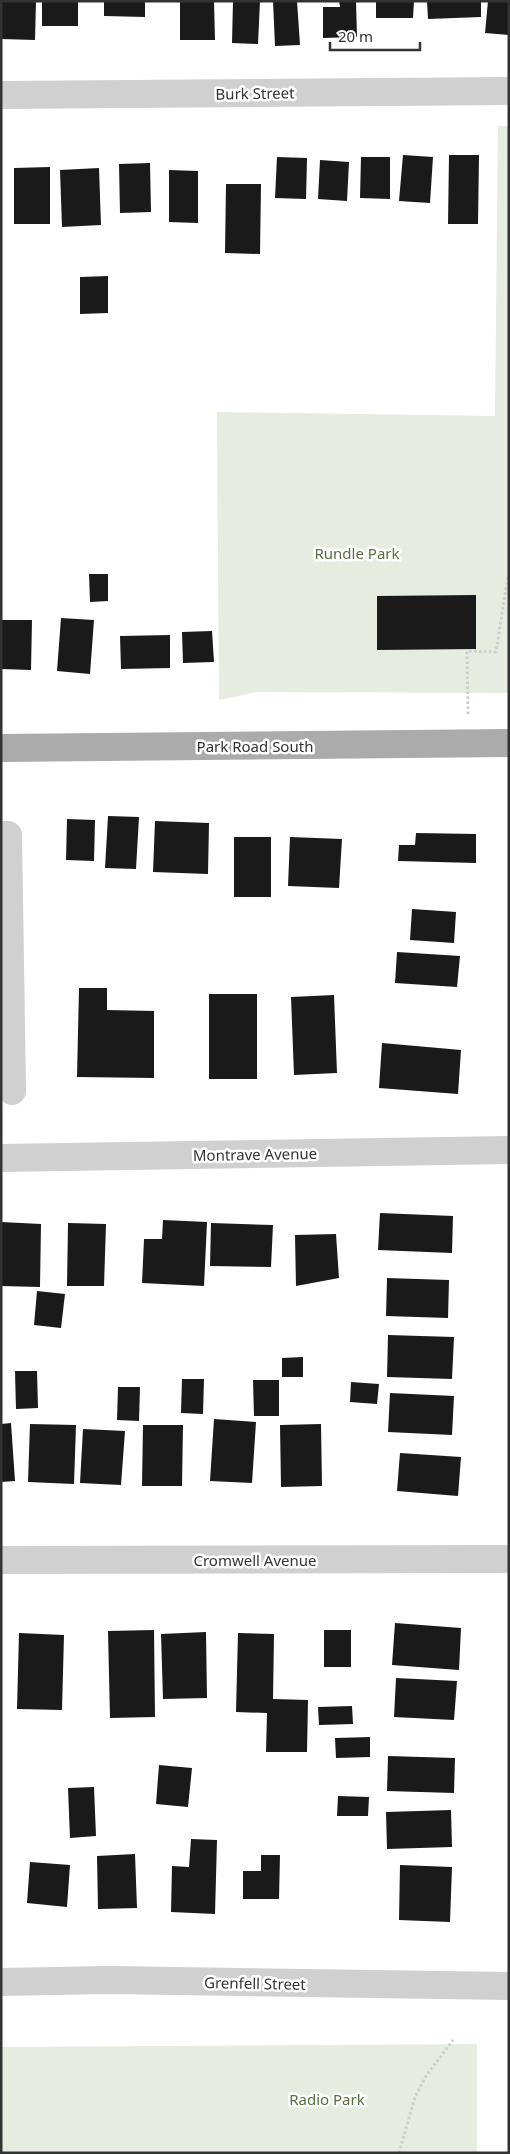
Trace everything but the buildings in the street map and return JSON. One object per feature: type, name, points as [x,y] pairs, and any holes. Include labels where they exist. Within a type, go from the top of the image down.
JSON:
[{"type":"main road","name":"Park Road South","points":[[1,748],[509,743]]},
{"type":"street","name":"Burk Street","points":[[1,95],[509,91]]},
{"type":"street","points":[[1,835],[8,835],[12,1091]]},
{"type":"street","name":"Montrave Avenue","points":[[1,1158],[509,1150]]},
{"type":"street","name":"Cromwell Avenue","points":[[1,1560],[509,1560]]},
{"type":"street","name":"Grenfell Street","points":[[1,1982],[109,1980],[509,1986]]},
{"type":"path","points":[[468,744],[467,651],[496,652],[508,576]]},
{"type":"path","points":[[399,2153],[415,2097],[426,2076],[453,2040]]},
{"type":"green space","name":"Rundle Park","points":[[498,126],[509,126],[509,693],[257,692],[219,700],[217,412],[495,416]]},
{"type":"green space","name":"Radio Park","points":[[477,2044],[477,2153],[1,2153],[1,2047]]}]
